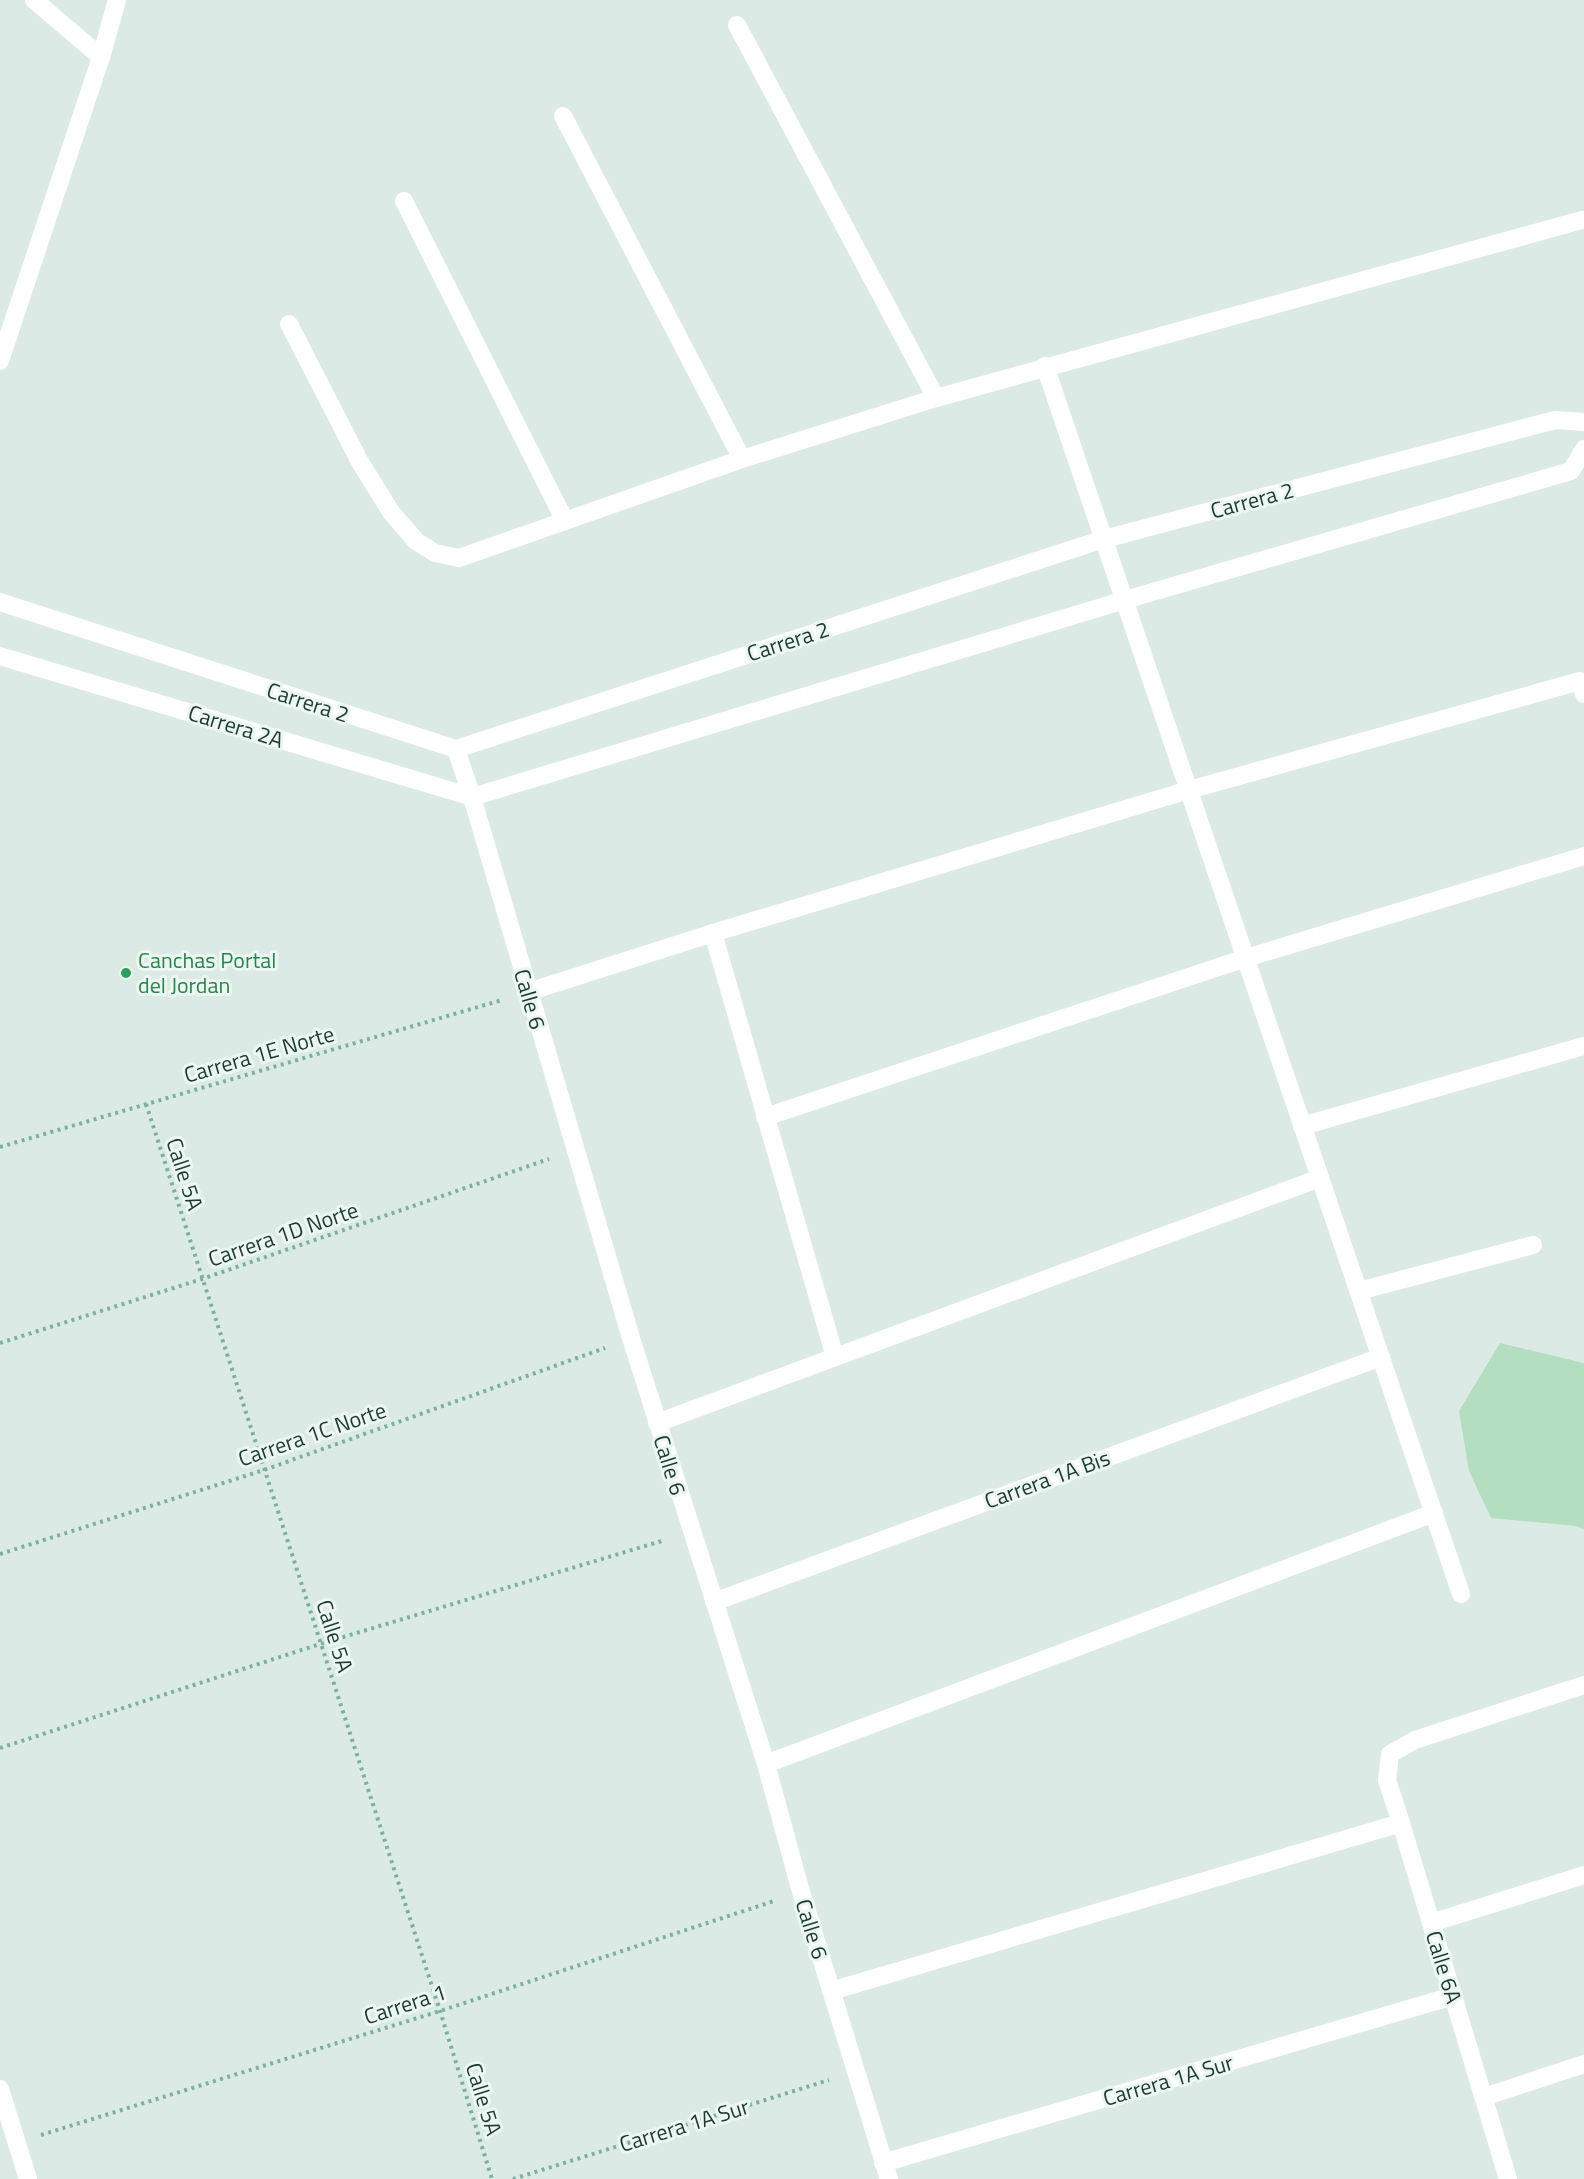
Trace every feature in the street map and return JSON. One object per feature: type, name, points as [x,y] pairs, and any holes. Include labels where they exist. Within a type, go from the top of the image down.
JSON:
[{"type":"street","points":[[34,0],[101,57]]},
{"type":"street","points":[[0,361],[101,57],[117,0]]},
{"type":"street","points":[[737,25],[936,398]]},
{"type":"street","points":[[563,116],[742,459]]},
{"type":"street","points":[[404,201],[565,521]]},
{"type":"street","points":[[289,324],[360,462],[391,512],[416,541],[435,554],[459,558],[742,459],[936,398],[1045,366],[1582,220]]},
{"type":"street","points":[[1045,366],[1461,1594]]},
{"type":"street","name":"Carrera 2","points":[[0,602],[456,749],[1104,539],[1555,420],[1584,422]]},
{"type":"street","points":[[472,797],[1125,600],[1571,471],[1584,448]]},
{"type":"street","name":"Carrera 2A","points":[[0,656],[472,797]]},
{"type":"street","points":[[528,992],[713,933],[1189,790],[1580,681],[1584,694]]},
{"type":"street","name":"Calle 6","points":[[456,749],[657,1423],[766,1764],[801,1892],[886,2171]]},
{"type":"street","points":[[765,1117],[1246,958],[1584,856]]},
{"type":"street","points":[[713,933],[835,1357]]},
{"type":"street","points":[[1302,1125],[1584,1046]]},
{"type":"street","points":[[657,1423],[1320,1178]]},
{"type":"street","points":[[1359,1292],[1533,1245]]},
{"type":"street","name":"Carrera 1A Bis","points":[[714,1602],[1381,1356]]},
{"type":"street","points":[[766,1764],[1434,1513]]},
{"type":"street","name":"Calle 6A","points":[[1508,2179],[1387,1780],[1390,1754],[1415,1740],[1584,1685]]},
{"type":"street","points":[[831,1991],[1401,1823]]},
{"type":"street","points":[[1431,1923],[1584,1875]]},
{"type":"street","name":"Carrera 1A Sur","points":[[886,2171],[1453,1996]]},
{"type":"street","points":[[1484,2097],[1584,2064]]},
{"type":"street","points":[[0,2089],[8,2141],[28,2179]]},
{"type":"path","name":"Carrera 1E Norte","points":[[0,1147],[528,992]]},
{"type":"path","name":"Calle 5A","points":[[146,1104],[440,2011],[492,2179]]},
{"type":"path","name":"Carrera 1D Norte","points":[[0,1343],[202,1279],[575,1150]]},
{"type":"path","name":"Carrera 1C Norte","points":[[0,1554],[264,1470],[632,1338]]},
{"type":"path","points":[[0,1748],[320,1644],[691,1532]]},
{"type":"path","name":"Carrera 1","points":[[8,2141],[440,2011],[801,1892]]},
{"type":"path","name":"Carrera 1A Sur","points":[[513,2179],[855,2072]]},
{"type":"green space","points":[[1500,1343],[1584,1363],[1584,1529],[1576,1526],[1491,1518],[1469,1471],[1459,1411]]},
{"type":"place","name":"Canchas Portal del Jordan","points":[[126,973]]}]
